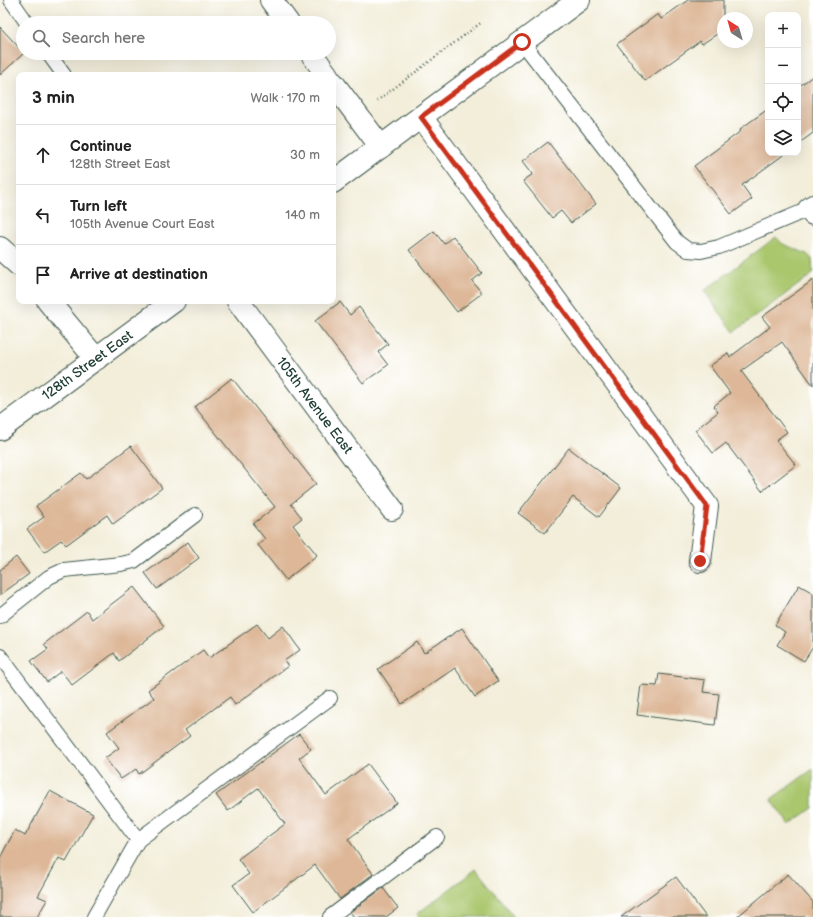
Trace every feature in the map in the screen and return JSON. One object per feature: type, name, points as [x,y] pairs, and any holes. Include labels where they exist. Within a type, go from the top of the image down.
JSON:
[{"type":"street","points":[[271,0],[283,16]]},
{"type":"street","points":[[336,180],[579,0]]},
{"type":"street","points":[[316,60],[325,72]]},
{"type":"street","points":[[336,87],[381,147]]},
{"type":"street","points":[[421,117],[707,506],[700,561]]},
{"type":"street","points":[[0,248],[16,262]]},
{"type":"street","points":[[50,304],[96,359]]},
{"type":"street","name":"128th Street East","points":[[0,429],[170,304]]},
{"type":"street","name":"105th Avenue East","points":[[240,304],[392,509]]},
{"type":"lane","points":[[11,0],[22,16]]},
{"type":"lane","points":[[522,42],[677,242],[688,250],[701,251],[719,247],[812,210]]},
{"type":"lane","points":[[53,60],[62,72]]},
{"type":"lane","points":[[0,616],[49,577],[64,570],[121,564],[134,561],[195,515]]},
{"type":"lane","points":[[0,656],[138,840]]},
{"type":"lane","points":[[94,917],[138,840],[330,698]]},
{"type":"lane","points":[[330,917],[437,837]]},
{"type":"path","points":[[376,101],[482,22]]},
{"type":"green space","points":[[776,237],[783,244],[807,254],[812,259],[813,274],[734,332],[704,291]]},
{"type":"green space","points":[[813,769],[813,808],[789,825],[771,799]]},
{"type":"green space","points":[[476,869],[514,917],[419,917],[417,914]]},
{"type":"building","points":[[688,0],[723,0],[723,12],[717,12],[717,34],[702,44],[700,41],[645,81],[617,44],[658,14],[661,19]]},
{"type":"building","points":[[0,27],[16,44],[16,60],[0,75]]},
{"type":"building","points":[[813,76],[813,133],[801,142],[801,120],[801,85]]},
{"type":"building","points":[[765,111],[765,156],[782,156],[742,185],[752,199],[731,214],[694,166],[741,131],[740,129]]},
{"type":"building","points":[[548,142],[596,204],[571,223],[561,211],[552,218],[523,181],[533,174],[523,161]]},
{"type":"building","points":[[434,231],[444,244],[453,236],[482,273],[472,281],[482,293],[457,312],[409,250]]},
{"type":"building","points":[[813,280],[813,385],[782,342],[741,371],[787,432],[776,440],[796,465],[762,491],[726,443],[713,453],[695,430],[718,412],[714,406],[730,393],[710,366],[728,353],[730,357],[770,327],[762,317]]},
{"type":"building","points":[[340,302],[350,315],[359,307],[388,344],[378,352],[388,365],[363,383],[315,321]]},
{"type":"building","points":[[232,378],[316,484],[291,504],[302,518],[293,525],[317,555],[286,580],[258,545],[265,539],[253,524],[275,507],[195,407]]},
{"type":"building","points":[[131,446],[162,488],[113,524],[107,515],[66,545],[61,540],[44,552],[27,529],[44,517],[36,506],[81,473],[86,479]]},
{"type":"building","points":[[569,448],[621,488],[599,517],[573,497],[545,533],[518,513]]},
{"type":"building","points":[[188,542],[199,558],[157,589],[145,573]]},
{"type":"building","points":[[16,557],[29,574],[0,595],[0,570]]},
{"type":"building","points":[[799,585],[813,593],[813,647],[804,661],[777,645],[785,632],[775,625]]},
{"type":"building","points":[[134,587],[164,626],[119,661],[114,653],[72,685],[61,671],[47,682],[31,661],[48,649],[44,644],[87,611],[92,619]]},
{"type":"building","points":[[257,624],[268,638],[283,626],[300,650],[284,661],[288,666],[235,705],[230,697],[185,730],[190,736],[139,774],[136,769],[121,779],[105,758],[119,748],[107,732],[154,698],[148,690],[203,650],[209,658]]},
{"type":"building","points":[[462,628],[498,681],[475,697],[455,668],[402,704],[378,669],[417,642],[424,653]]},
{"type":"building","points":[[659,674],[705,680],[703,692],[719,694],[715,725],[637,715],[641,685],[657,686]]},
{"type":"building","points":[[299,734],[311,749],[299,758],[326,795],[368,764],[397,803],[348,839],[373,874],[340,899],[315,865],[253,912],[233,885],[249,874],[238,859],[285,824],[258,788],[228,811],[216,795]]},
{"type":"building","points":[[50,791],[93,814],[66,862],[59,858],[38,896],[47,900],[37,917],[0,917],[0,858],[15,830],[25,836]]},
{"type":"building","points":[[788,874],[813,902],[813,917],[737,917]]},
{"type":"building","points":[[676,877],[706,917],[621,917]]},
{"type":"building","points":[[383,888],[398,908],[386,917],[354,917],[350,912]]},
{"type":"route","points":[[522,42],[421,117],[707,506],[700,561]]}]
